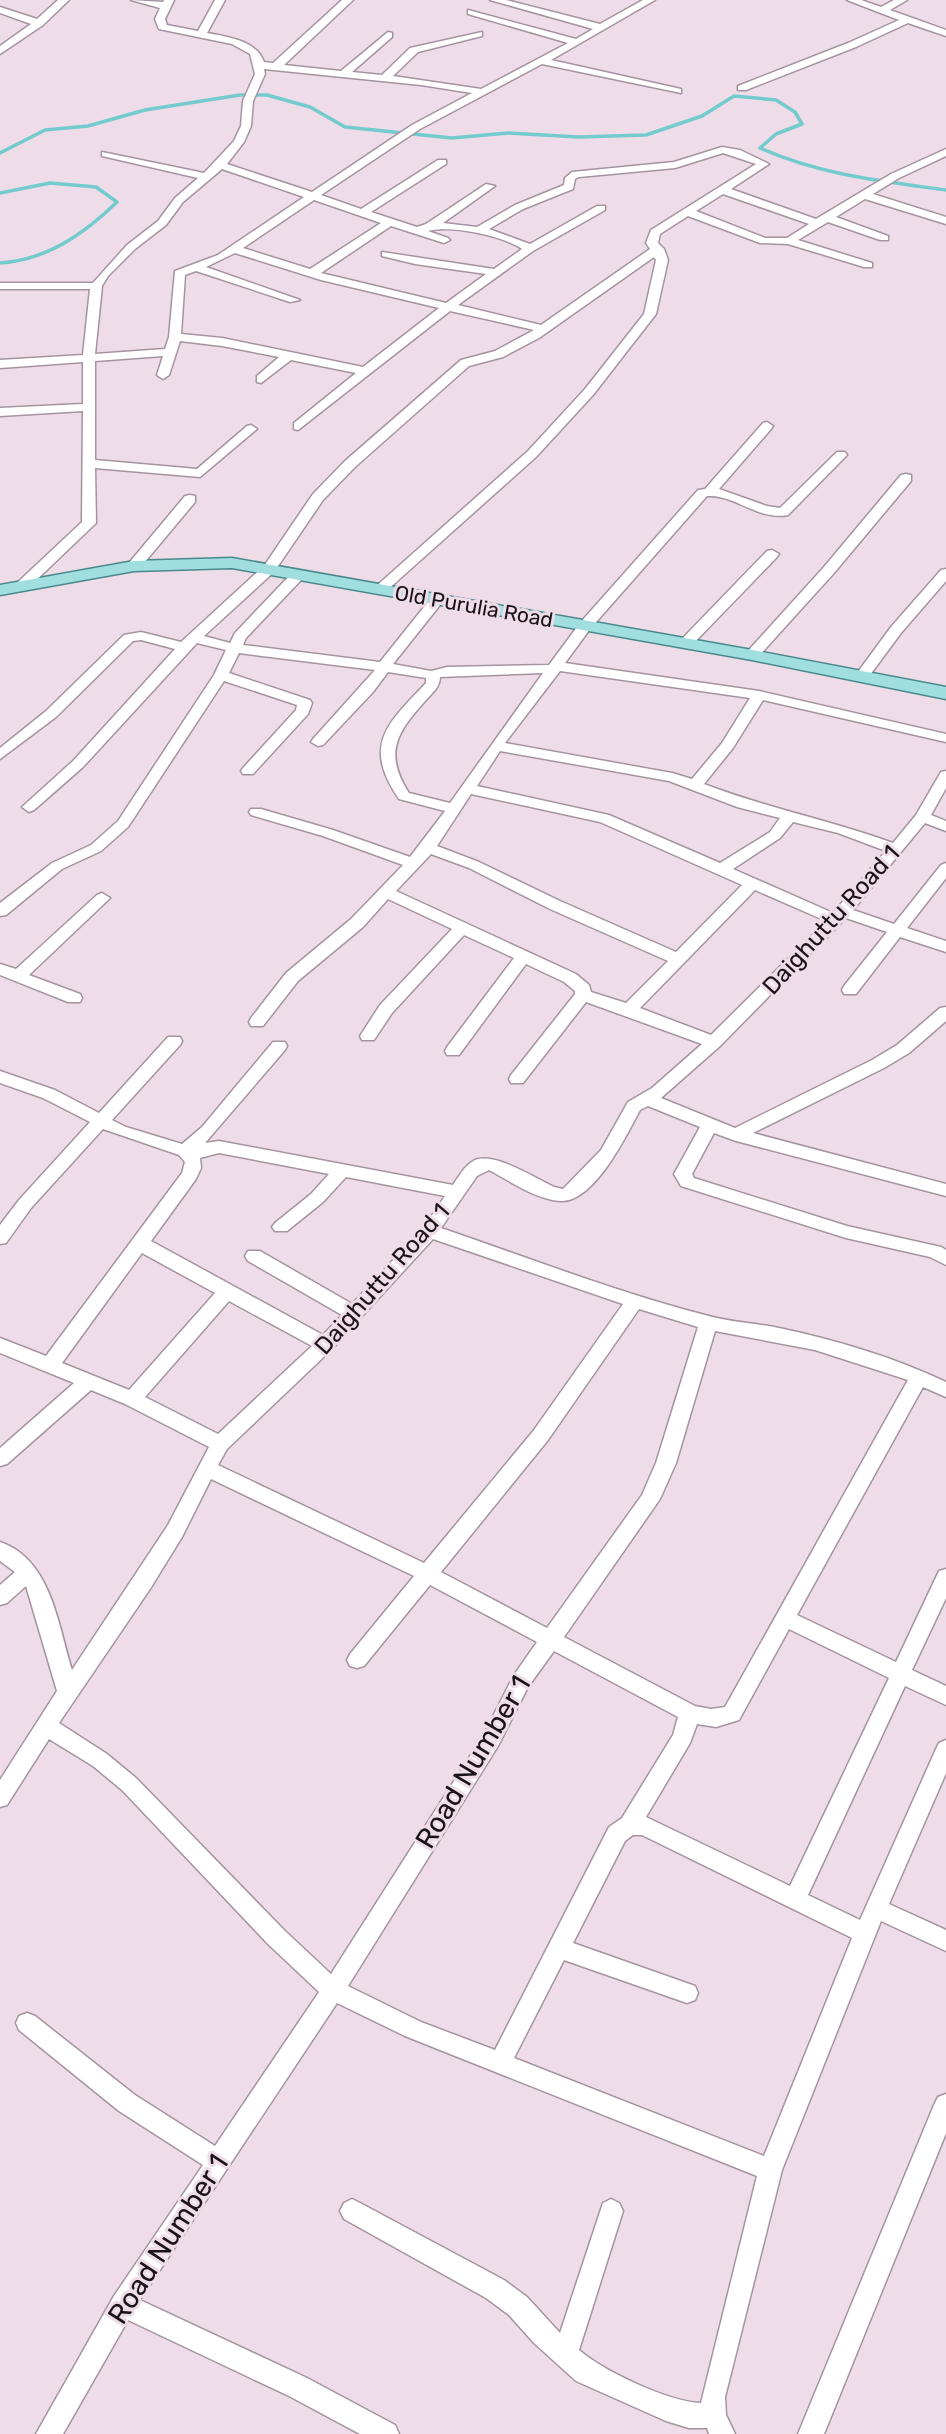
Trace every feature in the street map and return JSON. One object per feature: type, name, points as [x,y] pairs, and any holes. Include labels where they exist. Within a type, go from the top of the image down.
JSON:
[{"type":"main road","name":"Old Purulia Road","points":[[0,590],[134,566],[233,564],[752,655],[946,693]]},
{"type":"street","points":[[0,51],[39,23],[64,0]]},
{"type":"street","points":[[23,585],[89,523],[89,336],[96,286],[113,265],[162,223],[179,200],[220,165],[244,134],[248,101],[256,85],[260,65],[254,52],[244,46],[160,24],[168,3],[136,0]]},
{"type":"street","points":[[201,35],[220,0]]},
{"type":"street","points":[[276,66],[348,0]]},
{"type":"street","points":[[495,0],[602,28]]},
{"type":"street","points":[[163,375],[175,337],[177,276],[222,257],[416,127],[577,43],[650,0]]},
{"type":"street","points":[[852,0],[946,33]]},
{"type":"street","points":[[880,10],[902,0]]},
{"type":"street","points":[[0,10],[39,23]]},
{"type":"street","points":[[472,12],[577,43]]},
{"type":"street","points":[[741,88],[852,45],[906,20]]},
{"type":"street","points":[[385,78],[414,50],[478,34]]},
{"type":"street","points":[[343,74],[388,35]]},
{"type":"street","points":[[541,61],[677,91]]},
{"type":"street","points":[[260,65],[385,78],[482,92]]},
{"type":"street","points":[[380,589],[532,454],[589,392],[650,314],[662,260],[652,243],[655,233],[764,164],[736,152],[722,150],[675,165],[576,174],[570,177],[569,187],[519,207],[478,231]]},
{"type":"street","points":[[789,241],[895,176],[946,152]]},
{"type":"street","points":[[106,154],[205,177]]},
{"type":"street","points":[[362,213],[442,162]]},
{"type":"street","points":[[220,165],[444,240]]},
{"type":"street","points":[[417,231],[430,226],[490,186]]},
{"type":"street","points":[[725,191],[884,238]]},
{"type":"street","points":[[866,195],[946,221]]},
{"type":"street","points":[[298,426],[493,272],[601,208]]},
{"type":"street","points":[[687,212],[764,241],[789,241],[868,265]]},
{"type":"street","points":[[310,274],[390,222]]},
{"type":"street","points":[[430,226],[478,231],[519,242],[528,249]]},
{"type":"street","points":[[234,249],[310,274],[543,329]]},
{"type":"street","points":[[29,807],[78,764],[189,642],[269,569],[330,482],[460,367],[499,354],[543,329],[658,250]]},
{"type":"street","points":[[386,254],[493,272]]},
{"type":"street","points":[[196,267],[295,300]]},
{"type":"street","points":[[0,286],[96,286]]},
{"type":"street","points":[[175,337],[222,342],[366,371]]},
{"type":"street","points":[[0,363],[170,352]]},
{"type":"street","points":[[261,379],[288,356]]},
{"type":"street","points":[[0,412],[88,407]]},
{"type":"street","points":[[257,1023],[292,977],[357,923],[428,848],[496,746],[585,626],[703,493],[709,491],[767,426]]},
{"type":"street","points":[[89,463],[200,473],[251,429]]},
{"type":"street","points":[[709,491],[769,511],[783,512],[841,455]]},
{"type":"street","points":[[752,655],[830,570],[906,478]]},
{"type":"street","points":[[134,566],[190,499]]},
{"type":"street","points":[[685,644],[772,554]]},
{"type":"street","points":[[862,676],[896,630],[946,573]]},
{"type":"street","points":[[0,911],[57,866],[96,848],[123,824],[221,675],[234,648],[252,622],[299,574]]},
{"type":"street","points":[[318,741],[368,689],[437,600]]},
{"type":"street","points":[[1,753],[51,715],[129,638],[141,636],[431,675],[447,671],[553,669],[557,666],[758,695],[946,738]]},
{"type":"street","points":[[221,675],[305,702],[303,711],[248,771]]},
{"type":"street","points":[[431,675],[434,678],[433,684],[391,734],[385,749],[386,762],[404,796],[455,809]]},
{"type":"street","points":[[695,785],[728,745],[758,695]]},
{"type":"street","points":[[496,746],[645,771],[695,785],[742,804],[843,830],[896,849]]},
{"type":"street","name":"Daighuttu Road 1","points":[[0,1798],[143,1583],[175,1531],[220,1444],[354,1314],[430,1231],[471,1172],[480,1165],[491,1164],[550,1193],[563,1195],[573,1192],[608,1154],[628,1115],[714,1042],[840,916],[922,817],[946,775]]},
{"type":"street","points":[[468,789],[604,818],[752,884],[840,916],[898,930],[946,947]]},
{"type":"street","points":[[256,812],[328,832],[414,864]]},
{"type":"street","points":[[721,870],[775,835],[790,816]]},
{"type":"street","points":[[922,817],[946,826]]},
{"type":"street","points":[[428,848],[474,865],[555,905],[678,959]]},
{"type":"street","points":[[850,990],[946,868]]},
{"type":"street","points":[[629,1010],[752,884]]},
{"type":"street","points":[[388,893],[579,983],[583,995],[517,1079]]},
{"type":"street","points":[[18,975],[102,898]]},
{"type":"street","points":[[368,1036],[386,1009],[462,928]]},
{"type":"street","points":[[453,1051],[523,957]]},
{"type":"street","points":[[0,969],[75,998]]},
{"type":"street","points":[[583,995],[714,1042]]},
{"type":"street","points":[[736,1135],[878,1064],[903,1049],[946,1012]]},
{"type":"street","points":[[0,1238],[25,1204],[174,1041]]},
{"type":"street","points":[[188,1153],[279,1046]]},
{"type":"street","points":[[0,1077],[49,1094],[120,1131],[188,1153],[219,1147],[457,1192]]},
{"type":"street","points":[[645,1098],[736,1135],[942,1192]]},
{"type":"street","points":[[709,1126],[683,1174],[687,1182],[846,1232],[936,1252],[946,1259]]},
{"type":"street","points":[[51,1364],[190,1175],[194,1163],[188,1153]]},
{"type":"street","points":[[281,1227],[317,1198],[342,1170]]},
{"type":"street","points":[[430,1231],[708,1323],[800,1337],[869,1357],[946,1390]]},
{"type":"street","points":[[141,1244],[325,1345]]},
{"type":"street","points":[[254,1256],[354,1314]]},
{"type":"street","points":[[132,1399],[228,1290]]},
{"type":"street","points":[[357,1660],[541,1435],[635,1301]]},
{"type":"street","name":"Road Number 1","points":[[49,2434],[123,2305],[334,1990],[491,1740],[548,1639],[650,1499],[666,1463],[708,1323]]},
{"type":"street","points":[[0,1345],[90,1380],[220,1444]]},
{"type":"street","points":[[208,1469],[426,1573],[690,1713],[718,1719],[732,1714],[919,1377]]},
{"type":"street","points":[[0,1460],[7,1443],[90,1380]]},
{"type":"street","points":[[0,1550],[29,1572],[68,1692]]},
{"type":"street","points":[[0,1597],[29,1572]]},
{"type":"street","points":[[795,1899],[946,1577]]},
{"type":"street","points":[[785,1618],[946,1696]]},
{"type":"street","points":[[500,2063],[617,1834],[630,1825],[683,1737],[690,1713]]},
{"type":"street","points":[[46,1726],[100,1760],[129,1784],[276,1937],[334,1990],[413,2029],[770,2170]]},
{"type":"street","points":[[352,2211],[495,2289],[518,2306],[585,2372],[666,2408],[718,2425],[713,2397],[770,2170],[864,1933],[946,1749]]},
{"type":"street","points":[[630,1825],[644,1826],[864,1933]]},
{"type":"street","points":[[875,1908],[946,1941]]},
{"type":"street","points":[[559,1948],[687,1993]]},
{"type":"street","points":[[27,2023],[127,2103],[219,2162]]},
{"type":"street","points":[[811,2434],[946,2105]]},
{"type":"street","points":[[565,2355],[611,2211]]},
{"type":"street","points":[[123,2305],[298,2387],[386,2434]]},
{"type":"waterway","points":[[0,153],[45,130],[88,126],[145,110],[240,95],[267,95],[310,107],[345,127],[452,138],[508,133],[578,137],[646,135],[702,116],[734,96],[776,100],[795,112],[802,124],[776,134],[760,148],[828,171],[946,190]]},
{"type":"waterway","points":[[0,193],[50,183],[96,187],[117,202],[78,235],[49,251],[17,261],[0,263]]}]
